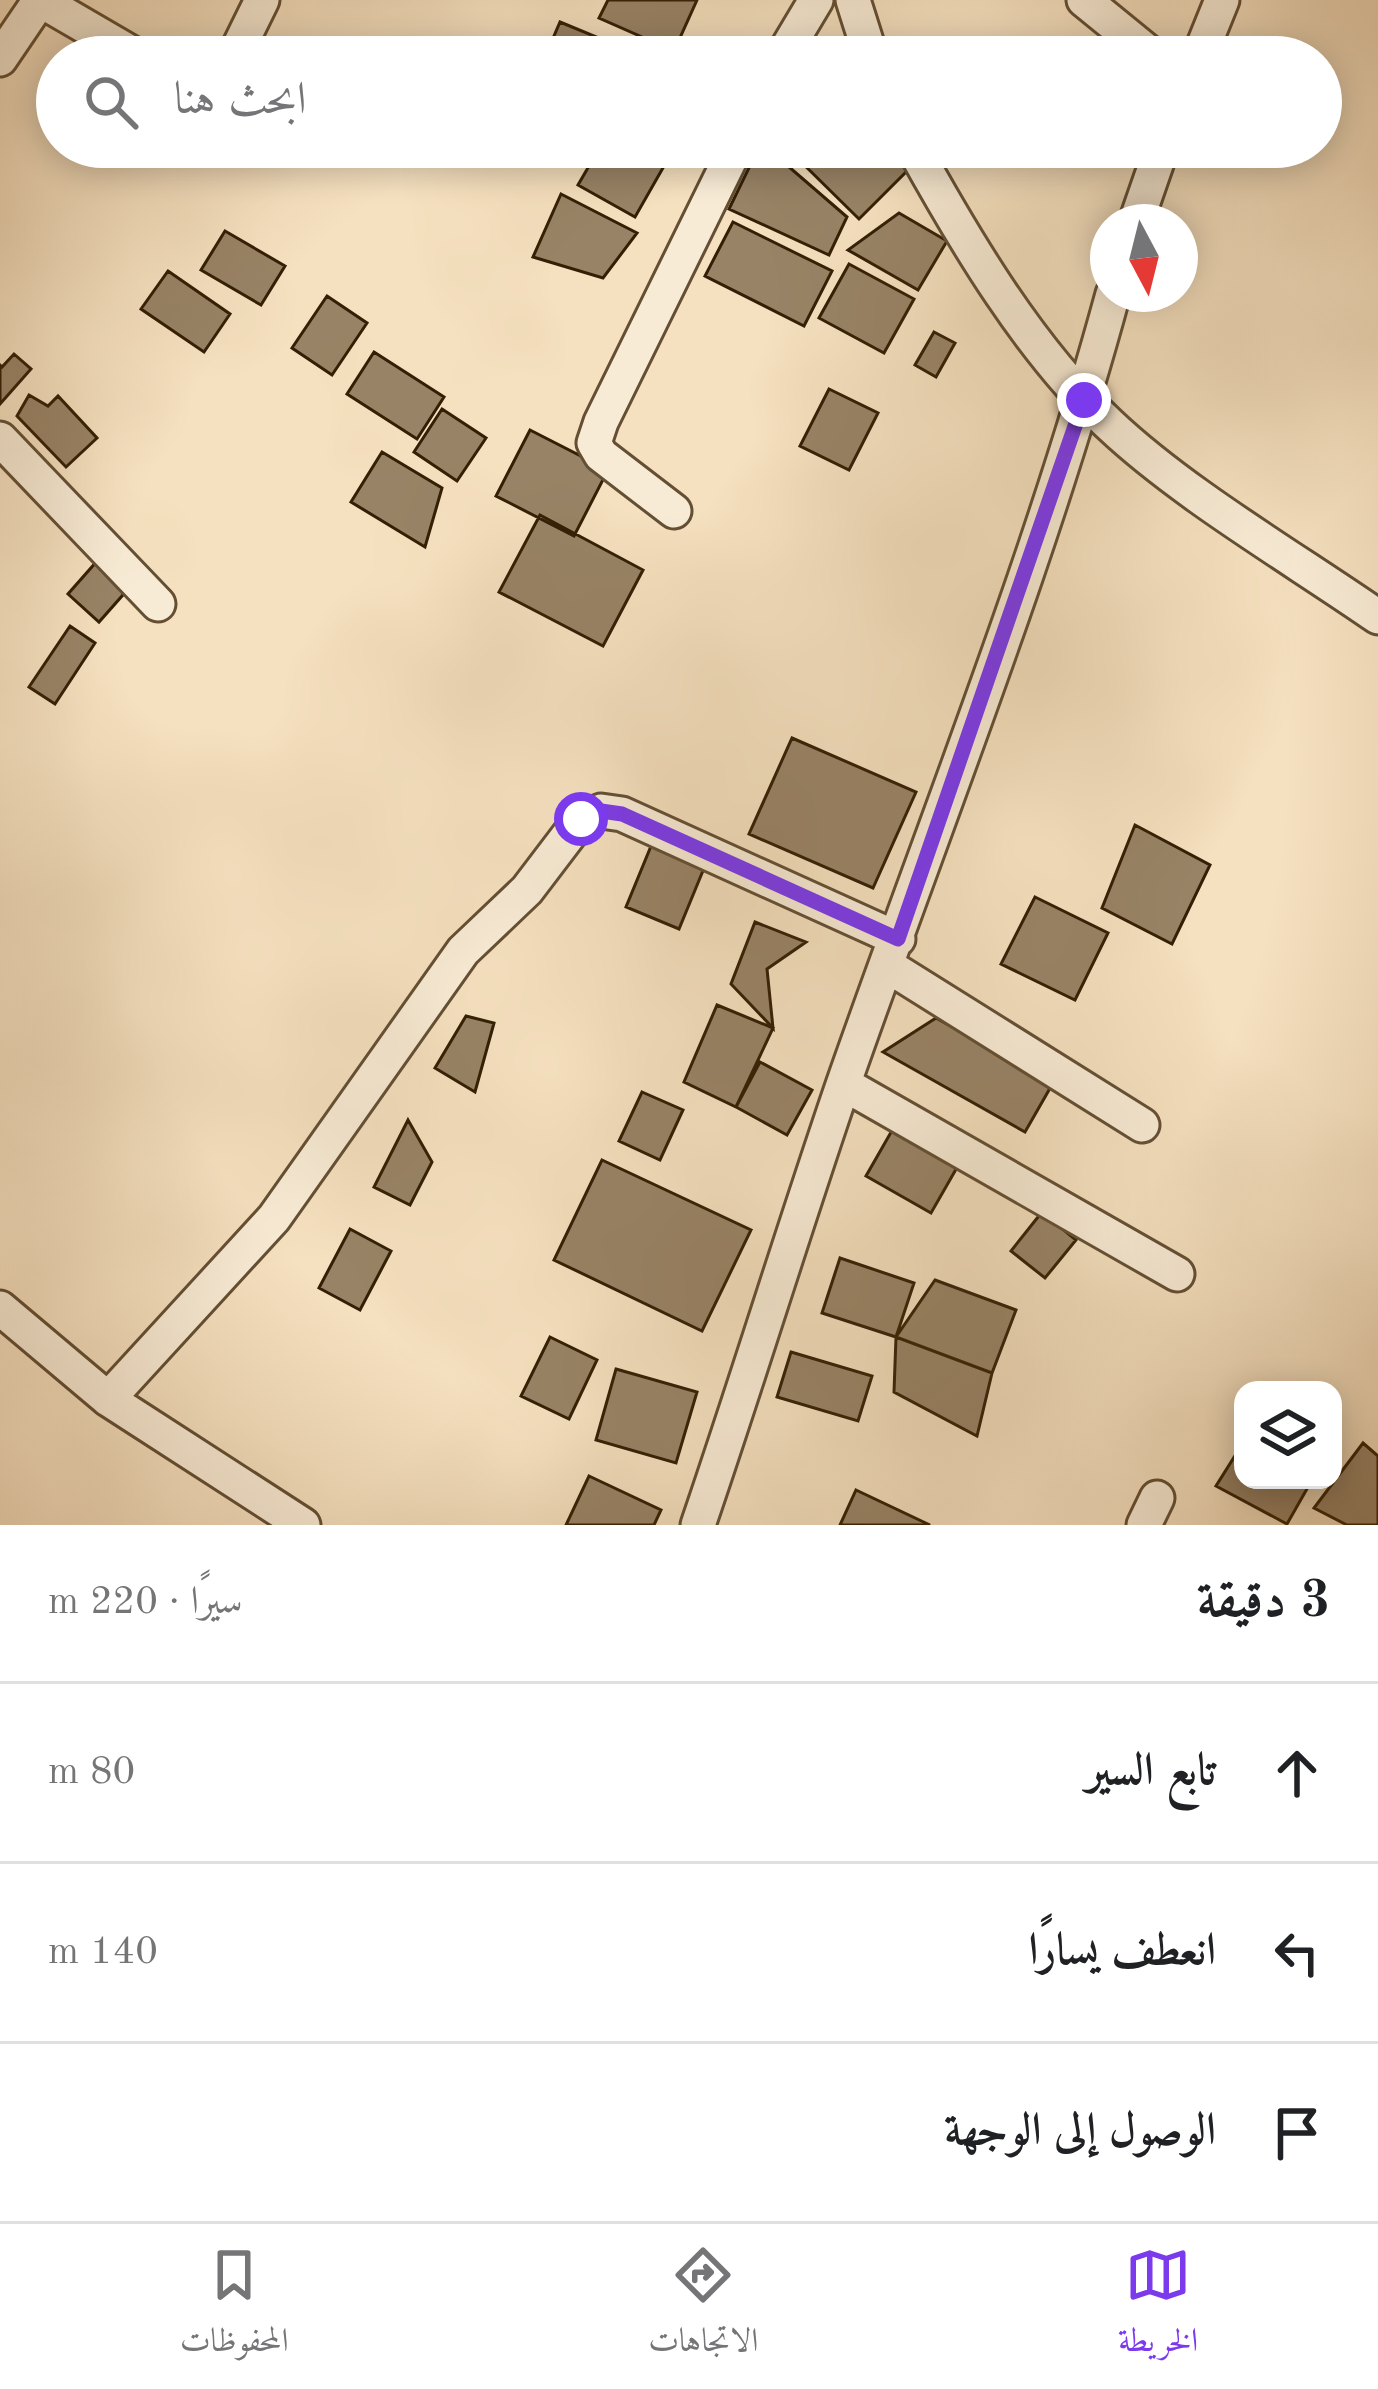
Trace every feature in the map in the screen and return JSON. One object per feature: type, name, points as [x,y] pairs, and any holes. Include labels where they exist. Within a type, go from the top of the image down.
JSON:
[{"type":"street","points":[[0,58],[40,0],[102,36]]},
{"type":"street","points":[[245,36],[262,0]]},
{"type":"street","points":[[795,36],[816,0]]},
{"type":"street","points":[[854,0],[865,36]]},
{"type":"street","points":[[1084,0],[1128,36]]},
{"type":"street","points":[[1207,36],[1222,0]]},
{"type":"street","points":[[674,511],[601,455],[594,443],[726,168]]},
{"type":"street","points":[[927,168],[1015,310],[1084,400],[1113,429],[1378,617]]},
{"type":"street","points":[[1142,204],[1155,168]]},
{"type":"street","points":[[698,1525],[844,1084],[1084,400],[1108,312]]},
{"type":"street","points":[[0,440],[158,604]]},
{"type":"street","points":[[108,1399],[274,1218],[463,951],[527,890],[581,819],[601,811],[622,814],[893,952],[1142,1125]]},
{"type":"street","points":[[844,1084],[1177,1274]]},
{"type":"street","points":[[0,1308],[108,1399],[303,1525]]},
{"type":"building","points":[[608,0],[697,0],[681,36],[640,36],[599,18]]},
{"type":"building","points":[[560,22],[594,36],[554,36]]},
{"type":"building","points":[[588,168],[663,168],[635,217],[578,185]]},
{"type":"building","points":[[749,168],[790,168],[847,217],[829,255],[729,209]]},
{"type":"building","points":[[807,168],[908,168],[859,219]]},
{"type":"building","points":[[561,194],[637,233],[603,278],[533,257]]},
{"type":"building","points":[[899,213],[947,241],[918,290],[848,250]]},
{"type":"building","points":[[733,222],[832,271],[804,326],[705,276]]},
{"type":"building","points":[[225,231],[285,266],[261,305],[201,270]]},
{"type":"building","points":[[849,264],[914,299],[884,353],[819,318]]},
{"type":"building","points":[[168,271],[230,314],[204,352],[141,309]]},
{"type":"building","points":[[327,296],[367,323],[332,375],[292,348]]},
{"type":"building","points":[[934,332],[955,343],[936,377],[915,365]]},
{"type":"building","points":[[374,352],[444,397],[417,439],[347,394]]},
{"type":"building","points":[[14,354],[31,369],[0,404],[0,365]]},
{"type":"building","points":[[829,389],[878,413],[849,470],[800,446]]},
{"type":"building","points":[[29,395],[48,406],[58,396],[97,438],[66,467],[17,416]]},
{"type":"building","points":[[442,409],[486,438],[457,481],[414,452]]},
{"type":"building","points":[[530,430],[608,470],[574,536],[496,496]]},
{"type":"building","points":[[382,452],[442,488],[425,547],[351,502]]},
{"type":"building","points":[[540,515],[643,570],[603,646],[499,592]]},
{"type":"building","points":[[98,560],[129,588],[99,622],[68,594]]},
{"type":"building","points":[[70,626],[95,643],[55,704],[29,687]]},
{"type":"building","points":[[792,738],[916,792],[873,888],[749,834]]},
{"type":"building","points":[[1135,825],[1210,865],[1172,944],[1102,908]]},
{"type":"building","points":[[656,834],[709,856],[679,929],[626,907]]},
{"type":"building","points":[[1035,897],[1108,933],[1075,1000],[1001,964]]},
{"type":"building","points":[[755,922],[806,942],[767,969],[773,1028],[731,984]]},
{"type":"building","points":[[717,1005],[773,1028],[736,1107],[684,1082]]},
{"type":"building","points":[[466,1016],[494,1023],[475,1092],[435,1068]]},
{"type":"building","points":[[936,1018],[1053,1083],[1025,1132],[883,1052]]},
{"type":"building","points":[[760,1062],[812,1090],[787,1135],[736,1107]]},
{"type":"building","points":[[642,1092],[683,1110],[660,1160],[619,1141]]},
{"type":"building","points":[[408,1120],[432,1162],[410,1205],[374,1187]]},
{"type":"building","points":[[894,1127],[959,1164],[931,1213],[866,1176]]},
{"type":"building","points":[[602,1160],[751,1230],[702,1331],[554,1260]]},
{"type":"building","points":[[1042,1212],[1076,1240],[1045,1278],[1011,1251]]},
{"type":"building","points":[[350,1229],[391,1251],[360,1310],[319,1288]]},
{"type":"building","points":[[840,1258],[914,1283],[896,1337],[822,1313]]},
{"type":"building","points":[[935,1280],[1016,1310],[992,1373],[896,1337]]},
{"type":"building","points":[[550,1337],[597,1360],[569,1419],[521,1396]]},
{"type":"building","points":[[896,1337],[992,1373],[977,1436],[894,1392]]},
{"type":"building","points":[[791,1352],[872,1376],[858,1421],[777,1397]]},
{"type":"building","points":[[616,1369],[697,1392],[676,1463],[596,1440]]},
{"type":"building","points":[[1363,1443],[1378,1456],[1378,1525],[1347,1525],[1314,1508],[1328,1489],[1342,1489],[1342,1471]]},
{"type":"building","points":[[1234,1457],[1234,1489],[1307,1489],[1287,1524],[1216,1486]]},
{"type":"building","points":[[589,1476],[661,1510],[654,1525],[566,1525]]},
{"type":"building","points":[[856,1490],[930,1525],[840,1525]]},
{"type":"route","points":[[581,819],[601,811],[622,814],[898,939],[1084,400]]}]
